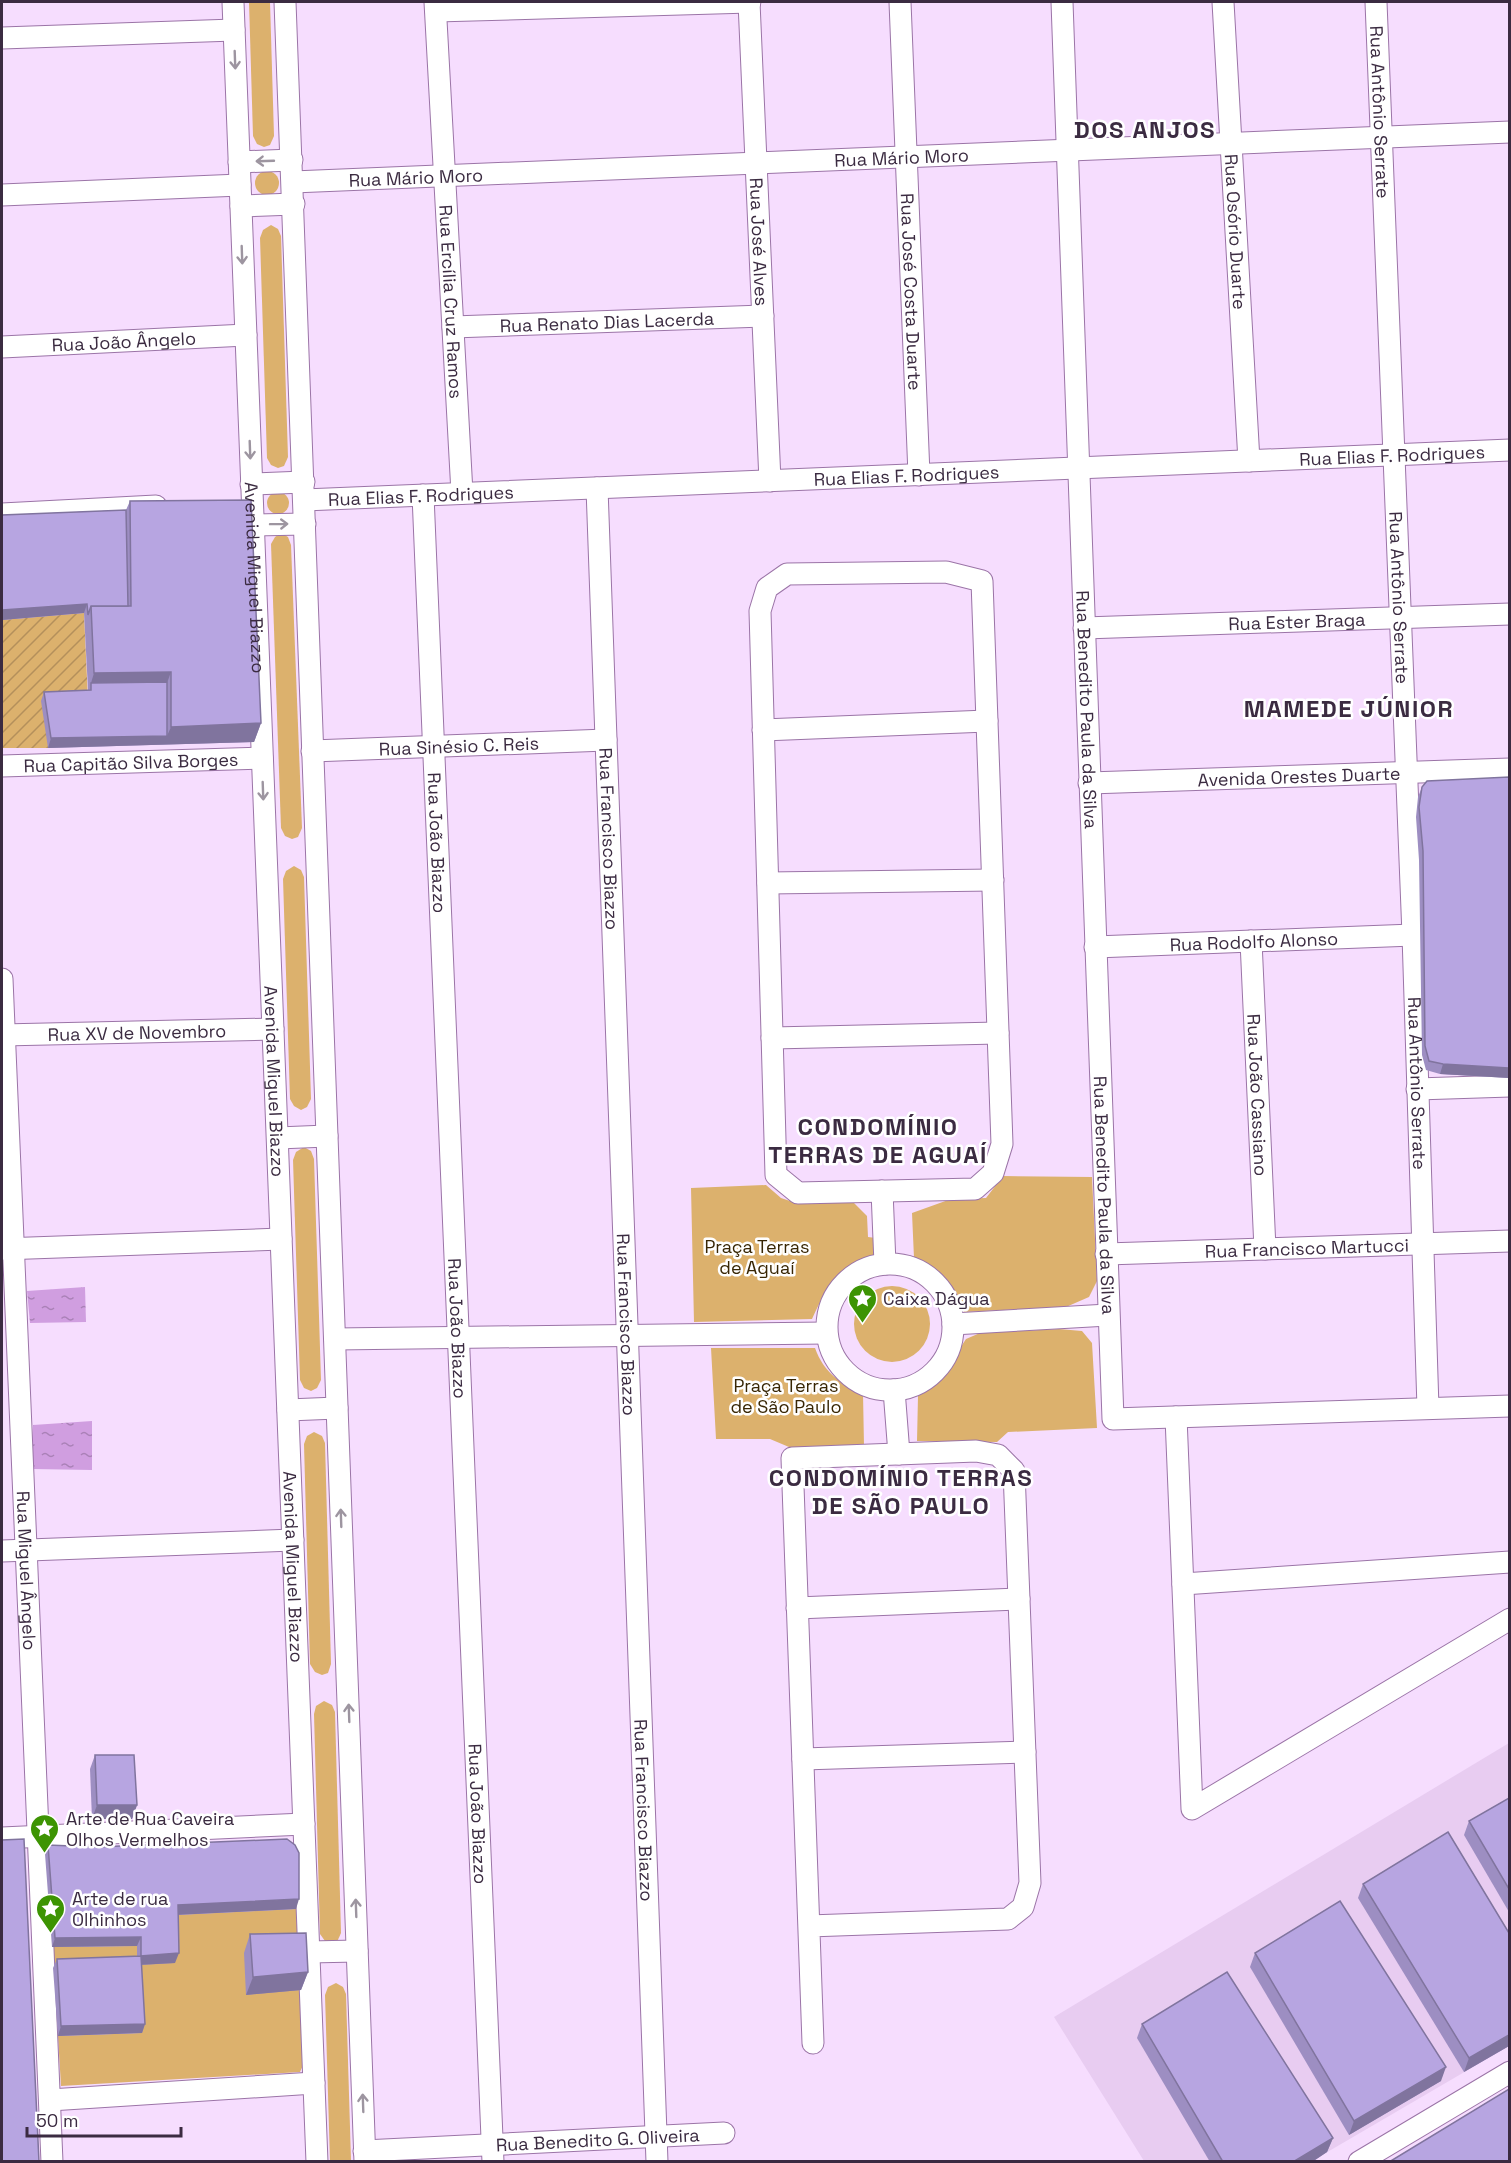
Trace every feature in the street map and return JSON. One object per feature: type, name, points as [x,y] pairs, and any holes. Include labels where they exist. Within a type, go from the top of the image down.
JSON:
[{"type":"street","name":"Avenida Miguel Biazzo","points":[[233,2],[317,2162]]},
{"type":"street","points":[[285,2],[365,2156]]},
{"type":"street","points":[[436,6],[750,2]]},
{"type":"street","name":"Rua José Alves","points":[[750,2],[770,481]]},
{"type":"street","name":"Rua José Costa Duarte","points":[[900,2],[920,475]]},
{"type":"street","name":"Rua Benedito Paula da Silva","points":[[1062,2],[1113,1419],[1176,1417]]},
{"type":"street","name":"Rua Osório Duarte","points":[[1223,2],[1249,461]]},
{"type":"street","name":"Rua Antônio Serrate","points":[[1376,2],[1413,935],[1428,1408]]},
{"type":"street","name":"Rua Ercília Cruz Ramos","points":[[436,6],[462,493]]},
{"type":"street","points":[[2,38],[234,30]]},
{"type":"street","name":"Rua Mário Moro","points":[[293,182],[1509,132]]},
{"type":"street","points":[[239,162],[292,160]]},
{"type":"street","points":[[2,195],[240,195],[294,204]]},
{"type":"street","name":"Rua Renato Dias Lacerda","points":[[453,327],[763,316]]},
{"type":"street","name":"Rua João Ângelo","points":[[2,347],[246,335]]},
{"type":"street","name":"Rua Elias F. Rodrigues","points":[[228,503],[252,493],[304,491],[423,495],[1509,450]]},
{"type":"street","name":"Rua Francisco Biazzo","points":[[597,488],[657,2162]]},
{"type":"street","name":"Rua João Biazzo","points":[[423,495],[492,2153]]},
{"type":"street","points":[[2,514],[181,505]]},
{"type":"street","points":[[253,525],[305,524]]},
{"type":"street","points":[[946,572],[982,581],[1002,1144],[993,1173],[975,1189],[798,1193],[776,1175],[764,730],[760,610],[767,588],[787,574],[946,572]]},
{"type":"street","name":"Rua Ester Braga","points":[[1084,628],[1509,614]]},
{"type":"street","points":[[764,730],[987,721]]},
{"type":"street","name":"Rua Sinésio C. Reis","points":[[312,751],[606,740]]},
{"type":"street","name":"Rua Capitão Silva Borges","points":[[2,766],[262,758]]},
{"type":"street","name":"Avenida Orestes Duarte","points":[[1089,783],[1509,769]]},
{"type":"street","points":[[768,883],[993,880]]},
{"type":"street","name":"Rua Rodolfo Alonso","points":[[1095,947],[1413,935]]},
{"type":"street","name":"Rua João Cassiano","points":[[1251,942],[1265,1249]]},
{"type":"street","name":"Rua Miguel Ângelo","points":[[2,979],[8,1248],[26,1550],[52,2162]]},
{"type":"street","name":"Rua XV de Novembro","points":[[3,1035],[273,1029]]},
{"type":"street","points":[[772,1038],[998,1033]]},
{"type":"street","points":[[1417,1089],[1509,1086]]},
{"type":"street","points":[[278,1138],[327,1136]]},
{"type":"street","points":[[882,1191],[885,1264]]},
{"type":"street","points":[[8,1248],[281,1239]]},
{"type":"street","name":"Rua Francisco Martucci","points":[[1106,1254],[1509,1241]]},
{"type":"street","points":[[885,1264],[910,1267],[932,1280],[947,1300],[953,1324],[949,1348],[937,1369],[917,1384],[894,1390],[870,1387],[849,1375],[834,1356],[826,1334],[829,1309],[841,1286],[860,1270],[885,1264]]},
{"type":"street","points":[[953,1324],[1108,1315]]},
{"type":"street","points":[[335,1339],[826,1334]]},
{"type":"street","points":[[894,1390],[898,1454]]},
{"type":"street","points":[[1509,1406],[1176,1417],[1192,1809],[1509,1619]]},
{"type":"street","points":[[288,1410],[338,1408]]},
{"type":"street","points":[[809,1926],[1008,1919],[1023,1907],[1030,1883],[1014,1471],[998,1455],[976,1451],[792,1458],[813,2043]]},
{"type":"street","points":[[2,1551],[293,1540]]},
{"type":"street","points":[[1183,1584],[1503,1565]]},
{"type":"street","points":[[798,1608],[1019,1599]]},
{"type":"street","points":[[803,1759],[1025,1752]]},
{"type":"street","points":[[2,1838],[304,1824]]},
{"type":"street","points":[[309,1952],[357,1951]]},
{"type":"street","points":[[1359,2162],[1509,2072]]},
{"type":"street","points":[[50,2100],[314,2083]]},
{"type":"street","name":"Rua Benedito G. Oliveira","points":[[365,2156],[492,2153],[656,2137],[724,2133]]},
{"type":"shaded area","points":[[1509,1743],[1509,2046],[1312,2161],[1144,2161],[1054,2017]]},
{"type":"green space","points":[[249,2],[270,2],[274,136],[270,145],[264,147],[257,144],[253,136]]},
{"type":"green space","points":[[267,171],[272,172],[278,178],[278,188],[272,194],[267,195],[262,194],[256,188],[255,183],[256,178],[262,172]]},
{"type":"green space","points":[[271,225],[278,229],[281,236],[288,457],[284,466],[278,468],[271,465],[267,458],[260,238],[263,230]]},
{"type":"green space","points":[[274,492],[282,492],[289,499],[289,507],[282,514],[274,514],[267,507],[267,499]]},
{"type":"green space","points":[[281,533],[288,537],[291,545],[302,828],[298,837],[292,839],[285,836],[281,828],[271,544]]},
{"type":"green space","points":[[84,613],[88,700],[48,748],[2,748],[2,620]]},
{"type":"green space","points":[[294,866],[301,870],[304,877],[311,1099],[307,1107],[301,1110],[294,1106],[290,1099],[283,879],[286,871]]},
{"type":"green space","points":[[304,1147],[311,1151],[314,1159],[321,1380],[317,1388],[311,1391],[304,1388],[300,1380],[293,1160],[296,1152]]},
{"type":"green space","points":[[1003,1176],[1092,1177],[1097,1281],[1089,1297],[1066,1307],[964,1312],[945,1279],[932,1268],[914,1258],[912,1213],[951,1199],[986,1198]]},
{"type":"green space","name":"Praça Terras de Aguaí","points":[[766,1185],[781,1198],[793,1202],[851,1200],[867,1216],[868,1237],[876,1238],[876,1258],[863,1260],[853,1265],[836,1278],[812,1319],[694,1322],[691,1188]]},
{"type":"green space","points":[[885,1286],[899,1286],[913,1292],[924,1303],[930,1317],[927,1339],[919,1351],[899,1362],[885,1362],[871,1356],[860,1345],[854,1331],[854,1317],[860,1303],[871,1292]]},
{"type":"green space","points":[[1059,1329],[1082,1331],[1092,1343],[1097,1428],[1008,1432],[997,1442],[917,1441],[918,1396],[953,1359],[966,1339],[980,1333]]},
{"type":"green space","name":"Praça Terras de São Paulo","points":[[711,1348],[815,1348],[828,1371],[863,1393],[864,1446],[804,1449],[789,1447],[770,1439],[716,1439]]},
{"type":"green space","points":[[314,1432],[322,1436],[325,1443],[331,1664],[328,1673],[322,1675],[315,1672],[310,1664],[304,1444],[307,1436]]},
{"type":"green space","points":[[324,1701],[332,1705],[335,1712],[341,1933],[337,1942],[325,1941],[320,1934],[314,1714],[316,1706]]},
{"type":"green space","points":[[296,1909],[305,2061],[300,2072],[61,2086],[58,2036],[141,2033],[53,1968],[52,1947],[137,1946],[174,1915]]},
{"type":"green space","points":[[336,1983],[343,1987],[346,1994],[351,2161],[330,2161],[325,1995],[328,1987]]},
{"type":"water","points":[[85,1287],[86,1322],[30,1323],[27,1291]]},
{"type":"water","points":[[92,1421],[92,1470],[32,1469],[33,1425]]},
{"type":"building","points":[[251,500],[261,723],[171,727],[171,672],[94,673],[91,606],[131,606],[130,501]]},
{"type":"building","points":[[126,510],[128,606],[91,606],[88,615],[87,604],[2,610],[2,515]]},
{"type":"building","points":[[167,682],[167,736],[51,738],[44,692],[91,690],[91,683]]},
{"type":"building","points":[[1509,777],[1509,1068],[1429,1061],[1425,1046],[1423,851],[1419,807],[1422,787],[1427,781]]},
{"type":"building","points":[[95,1755],[134,1755],[137,1805],[97,1805]]},
{"type":"building","points":[[1509,1798],[1509,1889],[1469,1821]]},
{"type":"building","points":[[1448,1832],[1509,1933],[1509,2035],[1469,2058],[1363,1884]]},
{"type":"building","points":[[24,1839],[39,2162],[2,2162],[2,1840]]},
{"type":"building","points":[[287,1839],[295,1845],[299,1853],[299,1899],[178,1905],[179,1953],[141,1956],[141,1937],[55,1938],[48,1845],[97,1847]]},
{"type":"building","points":[[1340,1901],[1446,2067],[1354,2121],[1255,1953]]},
{"type":"building","points":[[306,1933],[308,1972],[253,1977],[250,1934]]},
{"type":"building","points":[[141,1956],[145,2024],[61,2026],[57,1959]]},
{"type":"building","points":[[1227,1972],[1333,2138],[1293,2162],[1223,2162],[1142,2024]]},
{"type":"building","points":[[1509,2089],[1509,2162],[1389,2162]]},
{"type":"place","name":"Caixa Dágua","points":[[862,1324]]},
{"type":"place","name":"Arte de Rua Caveira Olhos Vermelhos","points":[[45,1854]]},
{"type":"place","name":"Arte de rua Olhinhos","points":[[51,1934]]},
{"type":"district","name":"DOS ANJOS","points":[[1145,129]]},
{"type":"district","name":"MAMEDE JÚNIOR","points":[[1349,708]]},
{"type":"district","name":"CONDOMÍNIO TERRAS DE AGUAÍ","points":[[878,1140]]},
{"type":"district","name":"CONDOMÍNIO TERRAS DE SÃO PAULO","points":[[901,1491]]}]
